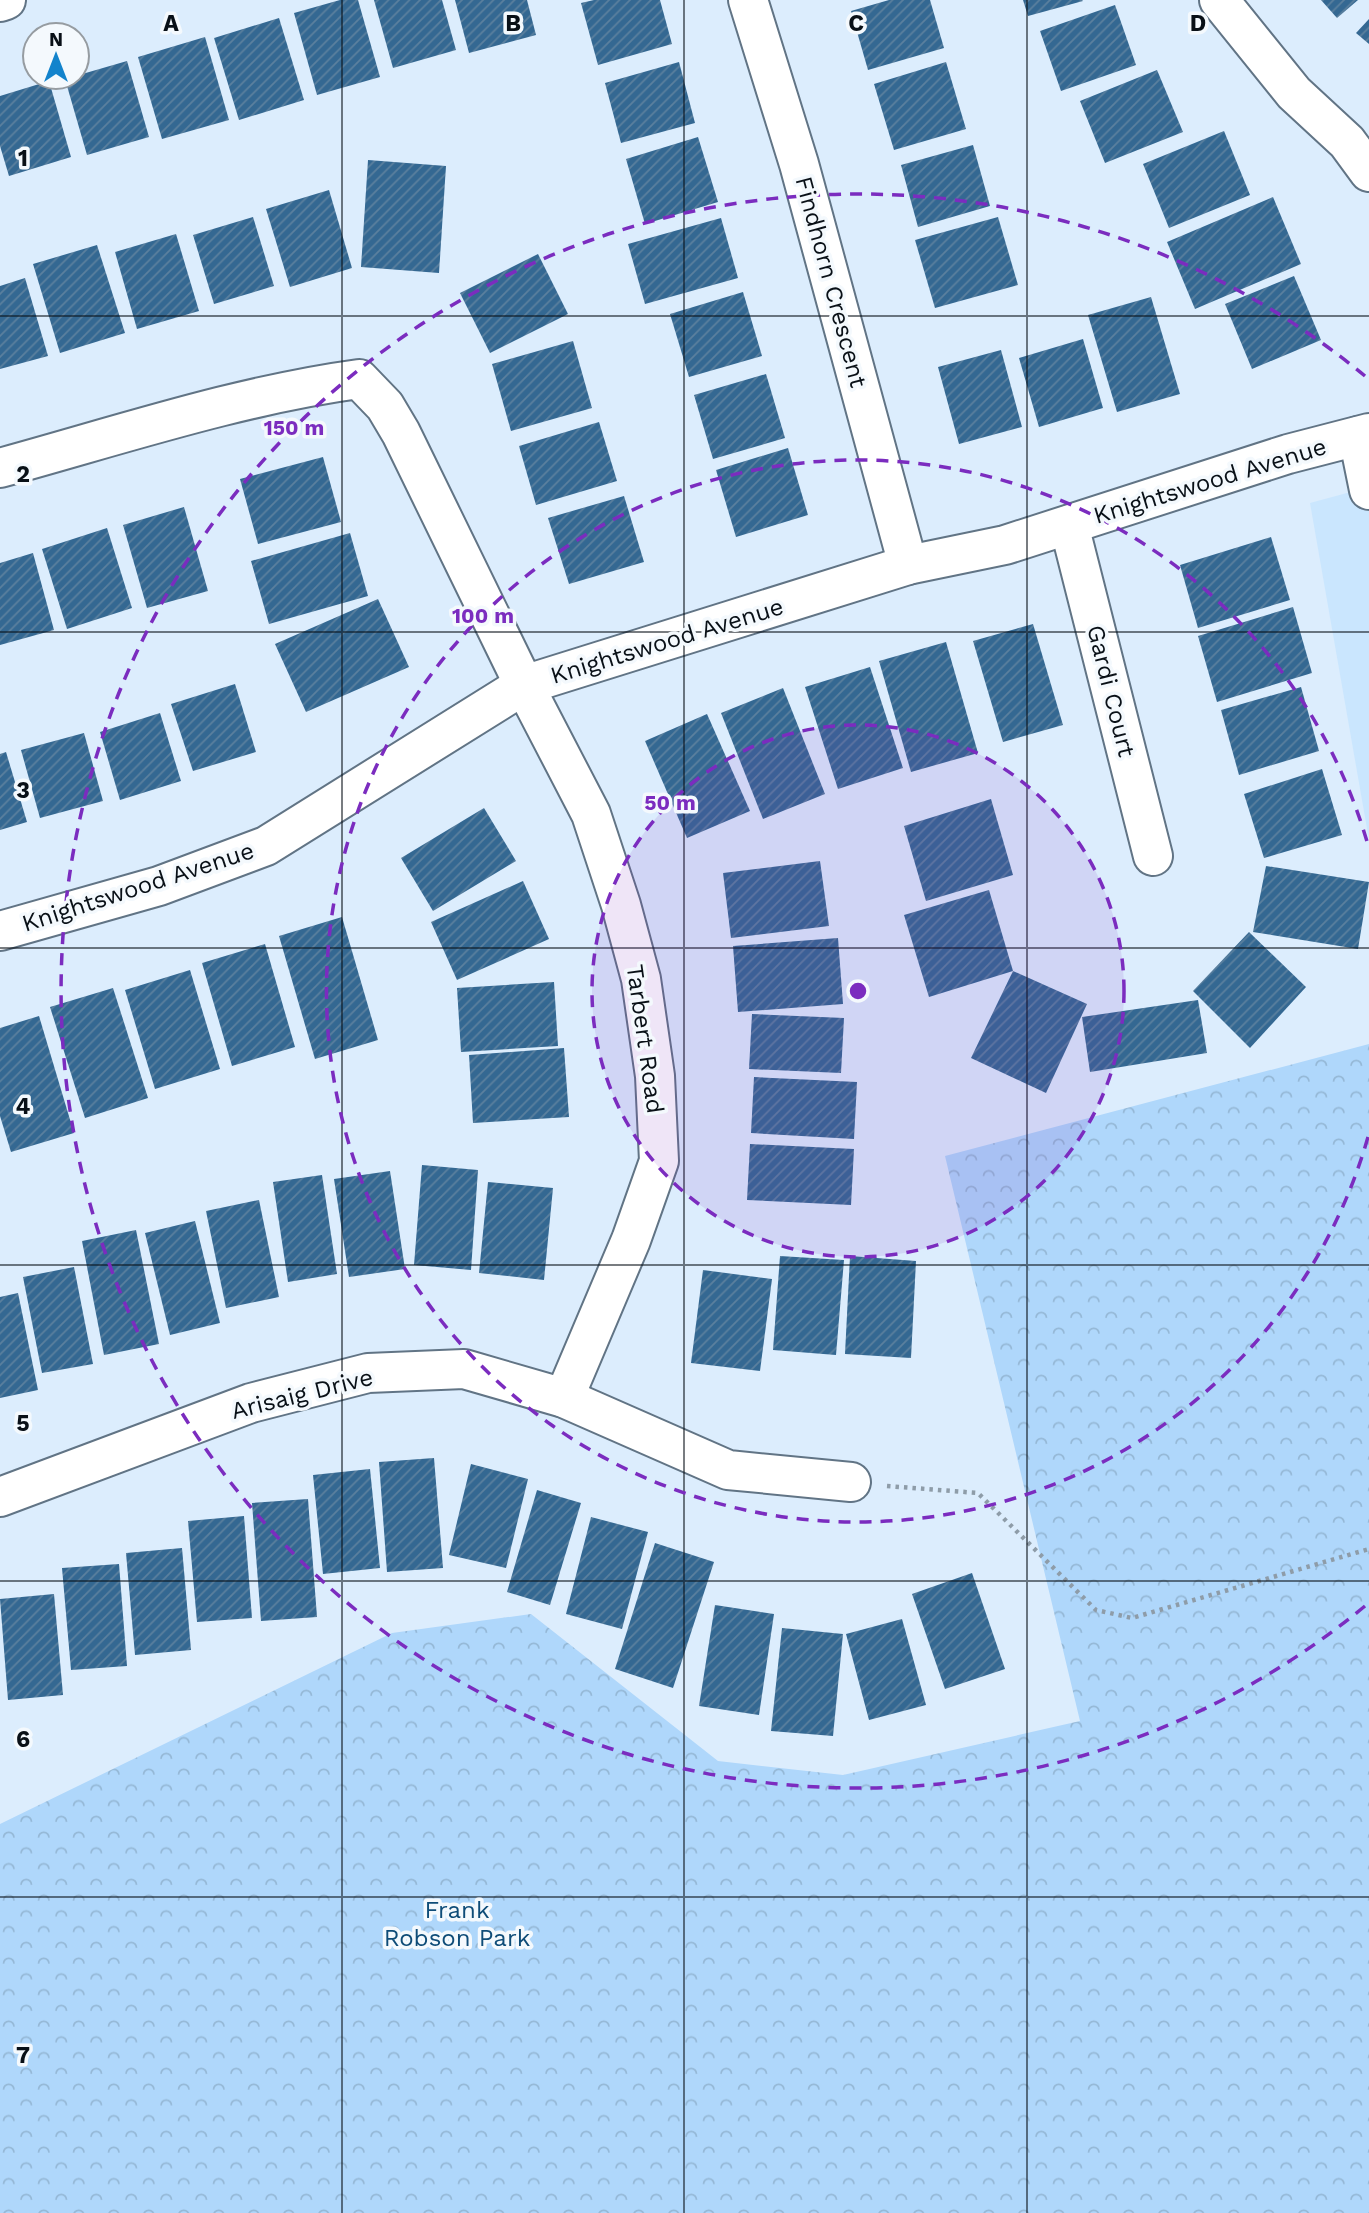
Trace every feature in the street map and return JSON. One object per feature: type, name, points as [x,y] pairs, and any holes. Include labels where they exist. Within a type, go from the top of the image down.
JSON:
[{"type":"street","points":[[0,2],[6,0]]},
{"type":"street","name":"Findhorn Crescent","points":[[748,0],[799,164],[908,565]]},
{"type":"street","points":[[1219,0],[1294,93],[1347,142],[1369,172]]},
{"type":"street","points":[[0,468],[253,399],[359,379],[385,407],[401,433],[524,685]]},
{"type":"street","points":[[1363,435],[1369,490]]},
{"type":"street","name":"Knightswood Avenue","points":[[0,931],[159,886],[266,845],[524,685],[908,565],[1004,545],[1288,454],[1363,435]]},
{"type":"street","name":"Gardi Court","points":[[1069,525],[1153,856]]},
{"type":"street","name":"Tarbert Road","points":[[524,685],[591,814],[621,905],[641,979],[655,1076],[659,1161],[631,1240],[564,1398]]},
{"type":"street","name":"Arisaig Drive","points":[[0,1497],[251,1403],[368,1373],[464,1370],[564,1398],[728,1470],[851,1482]]},
{"type":"path","points":[[851,1482],[928,1491],[978,1493],[1096,1610],[1132,1618],[1369,1549]]},
{"type":"shaded area","points":[[1369,487],[1369,840],[1310,503]]},
{"type":"green space","name":"Frank Robson Park","points":[[1369,1044],[1369,2213],[0,2213],[0,1824],[392,1633],[531,1614],[718,1761],[843,1775],[1080,1721],[945,1156]]},
{"type":"building","points":[[340,0],[358,0],[380,77],[317,95],[294,13]]},
{"type":"building","points":[[374,0],[442,0],[456,50],[393,68]]},
{"type":"building","points":[[455,0],[527,0],[536,35],[469,53]]},
{"type":"building","points":[[594,0],[660,0],[672,44],[598,65],[581,3]]},
{"type":"building","points":[[889,0],[930,0],[944,48],[868,70],[851,11]]},
{"type":"building","points":[[1023,0],[1082,0],[1083,1],[1028,16]]},
{"type":"building","points":[[1321,0],[1358,0],[1337,18]]},
{"type":"building","points":[[1115,5],[1136,65],[1061,91],[1040,31]]},
{"type":"building","points":[[279,18],[304,100],[239,120],[214,38]]},
{"type":"building","points":[[1369,19],[1369,44],[1356,33]]},
{"type":"building","points":[[205,37],[229,120],[162,139],[138,57]]},
{"type":"building","points":[[127,61],[149,137],[87,155],[68,91],[91,91],[91,71]]},
{"type":"building","points":[[679,62],[695,123],[621,143],[605,83]]},
{"type":"building","points":[[946,62],[966,129],[894,150],[874,84]]},
{"type":"building","points":[[1157,70],[1183,132],[1105,163],[1080,101]]},
{"type":"building","points":[[21,90],[52,91],[71,157],[9,176],[0,146],[0,96]]},
{"type":"building","points":[[1224,131],[1250,195],[1169,228],[1143,164]]},
{"type":"building","points":[[698,137],[718,202],[645,224],[626,159]]},
{"type":"building","points":[[973,145],[990,206],[918,227],[901,165]]},
{"type":"building","points":[[368,160],[446,166],[439,273],[361,267]]},
{"type":"building","points":[[329,190],[352,268],[290,287],[266,209]]},
{"type":"building","points":[[1273,197],[1301,264],[1195,309],[1167,242]]},
{"type":"building","points":[[253,217],[274,286],[214,304],[193,235]]},
{"type":"building","points":[[998,217],[1018,285],[935,308],[915,240]]},
{"type":"building","points":[[721,218],[738,278],[645,304],[628,244]]},
{"type":"building","points":[[176,234],[199,311],[137,329],[115,252]]},
{"type":"building","points":[[97,245],[125,333],[60,353],[33,264]]},
{"type":"building","points":[[538,254],[568,314],[490,353],[460,293]]},
{"type":"building","points":[[1294,276],[1321,340],[1252,369],[1225,304]]},
{"type":"building","points":[[25,278],[48,356],[0,369],[0,286]]},
{"type":"building","points":[[743,292],[762,356],[689,377],[670,314]]},
{"type":"building","points":[[1151,297],[1180,394],[1117,412],[1088,315]]},
{"type":"building","points":[[1083,339],[1103,408],[1039,427],[1019,358]]},
{"type":"building","points":[[573,341],[592,408],[511,431],[492,364]]},
{"type":"building","points":[[1001,350],[1022,427],[959,444],[938,367]]},
{"type":"building","points":[[766,374],[785,438],[713,459],[694,395]]},
{"type":"building","points":[[599,422],[617,481],[536,505],[519,446]]},
{"type":"building","points":[[788,448],[808,515],[736,537],[716,470]]},
{"type":"building","points":[[323,457],[341,522],[258,544],[240,479]]},
{"type":"building","points":[[624,496],[644,562],[569,584],[548,518]]},
{"type":"building","points":[[184,507],[208,591],[147,608],[123,525]]},
{"type":"building","points":[[107,528],[132,608],[67,629],[42,549]]},
{"type":"building","points":[[350,533],[368,596],[269,624],[251,561]]},
{"type":"building","points":[[1271,537],[1290,600],[1198,628],[1180,565]]},
{"type":"building","points":[[33,553],[54,630],[0,645],[0,563]]},
{"type":"building","points":[[378,599],[409,667],[306,712],[275,644]]},
{"type":"building","points":[[1293,607],[1312,673],[1217,702],[1198,636]]},
{"type":"building","points":[[1033,624],[1063,725],[1003,742],[973,641]]},
{"type":"building","points":[[946,642],[978,753],[911,772],[879,661]]},
{"type":"building","points":[[870,667],[903,768],[838,789],[805,687]]},
{"type":"building","points":[[235,684],[256,752],[193,771],[171,704]]},
{"type":"building","points":[[1301,687],[1319,751],[1239,775],[1221,710]]},
{"type":"building","points":[[783,688],[825,794],[763,819],[721,713]]},
{"type":"building","points":[[160,713],[181,781],[120,800],[100,732]]},
{"type":"building","points":[[707,714],[750,811],[687,838],[645,741]]},
{"type":"building","points":[[84,733],[103,801],[40,818],[21,750]]},
{"type":"building","points":[[6,752],[27,822],[0,830],[0,754]]},
{"type":"building","points":[[1322,769],[1342,835],[1264,858],[1244,794]]},
{"type":"building","points":[[991,799],[1013,875],[926,901],[904,826]]},
{"type":"building","points":[[484,808],[516,861],[433,911],[401,858]]},
{"type":"building","points":[[820,861],[829,926],[731,938],[723,873]]},
{"type":"building","points":[[1266,866],[1369,882],[1358,949],[1253,932]]},
{"type":"building","points":[[523,881],[549,939],[457,980],[431,922]]},
{"type":"building","points":[[989,890],[1013,971],[929,997],[904,915]]},
{"type":"building","points":[[342,917],[378,1040],[315,1059],[279,936]]},
{"type":"building","points":[[1249,932],[1306,987],[1250,1048],[1193,991]]},
{"type":"building","points":[[838,938],[843,1004],[738,1012],[733,946]]},
{"type":"building","points":[[265,944],[295,1047],[232,1066],[202,963]]},
{"type":"building","points":[[190,970],[220,1069],[155,1089],[125,990]]},
{"type":"building","points":[[1013,971],[1087,1004],[1046,1093],[971,1058]]},
{"type":"building","points":[[554,982],[558,1046],[461,1052],[457,988]]},
{"type":"building","points":[[113,988],[148,1098],[85,1118],[50,1007]]},
{"type":"building","points":[[1198,1000],[1207,1053],[1090,1072],[1082,1017]]},
{"type":"building","points":[[752,1014],[844,1018],[841,1073],[749,1069]]},
{"type":"building","points":[[39,1016],[74,1133],[11,1152],[0,1116],[0,1028]]},
{"type":"building","points":[[564,1048],[569,1117],[473,1123],[469,1055]]},
{"type":"building","points":[[754,1077],[857,1082],[854,1139],[751,1133]]},
{"type":"building","points":[[750,1144],[854,1149],[851,1205],[747,1200]]},
{"type":"building","points":[[422,1165],[478,1170],[471,1270],[414,1265]]},
{"type":"building","points":[[390,1171],[405,1269],[349,1277],[334,1179]]},
{"type":"building","points":[[322,1175],[337,1274],[288,1282],[273,1182]]},
{"type":"building","points":[[488,1182],[553,1188],[544,1280],[479,1273]]},
{"type":"building","points":[[259,1200],[279,1297],[226,1308],[206,1211]]},
{"type":"building","points":[[195,1221],[220,1323],[170,1335],[145,1233]]},
{"type":"building","points":[[136,1230],[159,1344],[104,1355],[82,1241]]},
{"type":"building","points":[[780,1256],[844,1260],[836,1355],[773,1350]]},
{"type":"building","points":[[850,1256],[916,1261],[911,1358],[845,1354]]},
{"type":"building","points":[[74,1267],[93,1364],[42,1373],[23,1277]]},
{"type":"building","points":[[703,1270],[772,1279],[760,1371],[691,1363]]},
{"type":"building","points":[[18,1293],[38,1390],[0,1398],[0,1297]]},
{"type":"building","points":[[434,1458],[443,1568],[387,1572],[379,1462]]},
{"type":"building","points":[[471,1464],[528,1479],[506,1568],[449,1555]]},
{"type":"building","points":[[370,1469],[380,1568],[323,1574],[313,1475]]},
{"type":"building","points":[[537,1490],[581,1503],[550,1605],[507,1592]]},
{"type":"building","points":[[308,1499],[317,1617],[261,1621],[252,1503]]},
{"type":"building","points":[[244,1516],[252,1618],[197,1622],[188,1521]]},
{"type":"building","points":[[591,1517],[648,1532],[622,1629],[566,1614]]},
{"type":"building","points":[[655,1543],[714,1562],[673,1688],[615,1669]]},
{"type":"building","points":[[182,1548],[191,1650],[135,1655],[126,1553]]},
{"type":"building","points":[[119,1564],[127,1666],[71,1670],[62,1568]]},
{"type":"building","points":[[972,1573],[1005,1669],[945,1689],[912,1594]]},
{"type":"building","points":[[54,1594],[63,1695],[8,1700],[0,1599]]},
{"type":"building","points":[[715,1605],[774,1614],[759,1715],[699,1706]]},
{"type":"building","points":[[902,1619],[926,1705],[869,1720],[846,1634]]},
{"type":"building","points":[[782,1628],[843,1634],[833,1736],[771,1731]]}]
